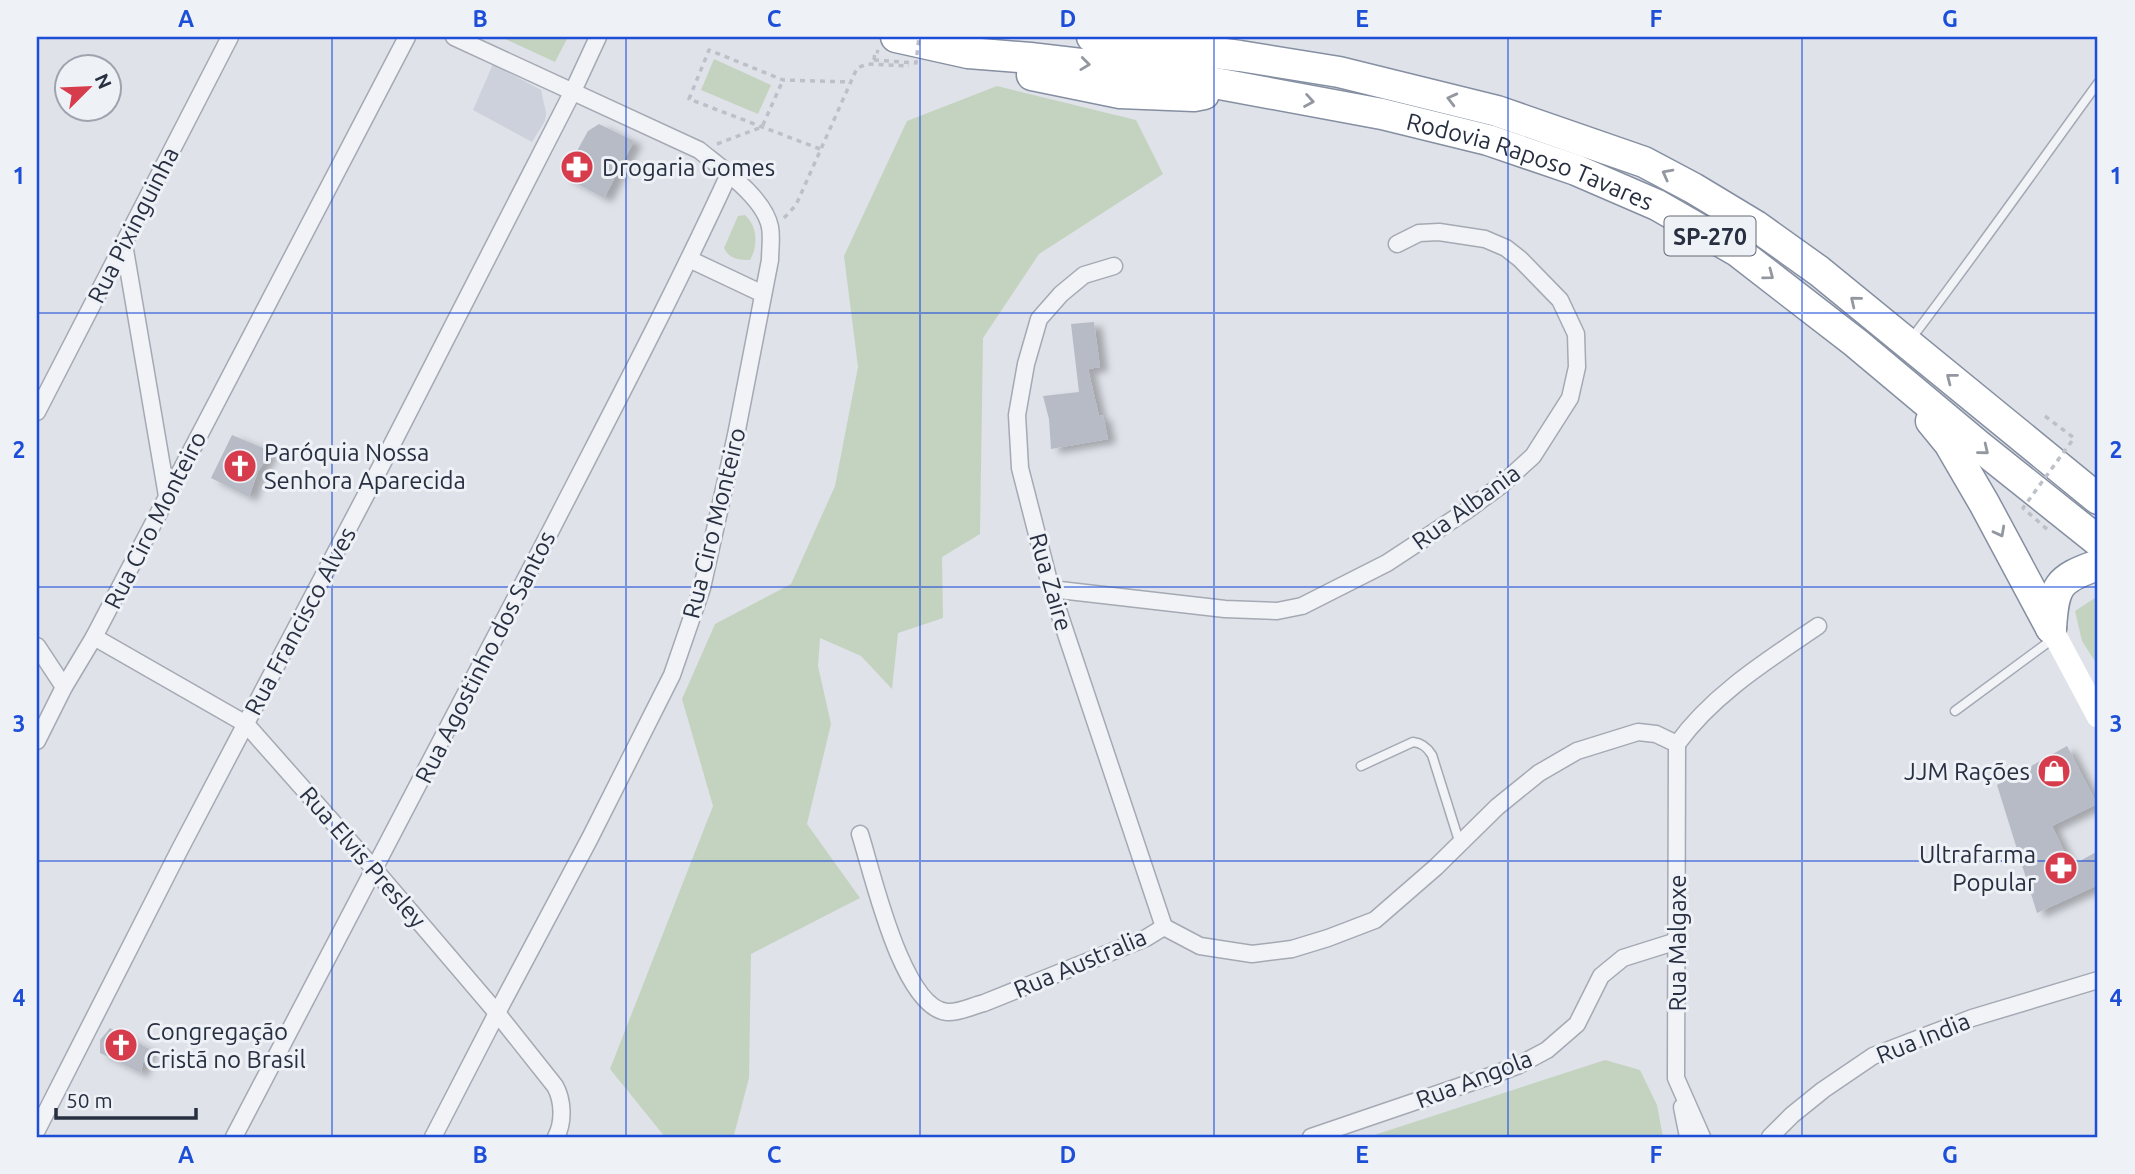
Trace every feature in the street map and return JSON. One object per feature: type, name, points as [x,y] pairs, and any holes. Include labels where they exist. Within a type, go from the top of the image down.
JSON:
[{"type":"highway","name":"Rodovia Raposo Tavares","points":[[896,37],[968,53],[1166,74],[1382,114],[1488,140],[1576,170],[1657,205],[1737,251],[1856,343],[2098,541]]},
{"type":"highway","name":"Rodovia Raposo Tavares","points":[[1091,37],[1339,72],[1497,111],[1644,162],[1693,187],[1756,226],[1819,271],[2098,499]]},
{"type":"highway","points":[[1200,37],[1240,56]]},
{"type":"highway","points":[[1856,343],[1917,404],[1949,443],[2054,632]]},
{"type":"highway","points":[[2054,632],[2053,603],[2059,585],[2080,571],[2098,565]]},
{"type":"main road","points":[[2054,632],[2098,716]]},
{"type":"street","name":"Rua Pixinguinha","points":[[37,412],[230,37]]},
{"type":"street","name":"Rua Ciro Monteiro","points":[[37,741],[407,37]]},
{"type":"street","name":"Rua Ciro Monteiro","points":[[433,1137],[672,675],[702,588],[736,435],[770,260],[769,224],[760,205],[729,174],[699,150],[454,37]]},
{"type":"street","name":"Rua Francisco Alves","points":[[37,1130],[386,456],[598,37]]},
{"type":"street","name":"Rua Agostinho dos Santos","points":[[234,1137],[690,259],[729,174]]},
{"type":"street","name":"Rua Albania","points":[[1051,589],[1225,609],[1277,611],[1302,606],[1387,563],[1492,493],[1533,457],[1570,398],[1577,368],[1576,334],[1560,300],[1520,259],[1506,248],[1485,239],[1439,232],[1419,233],[1397,244]]},
{"type":"street","points":[[124,244],[167,496]]},
{"type":"street","points":[[690,259],[763,294]]},
{"type":"street","name":"Rua Zaire","points":[[1114,266],[1084,275],[1061,293],[1039,319],[1026,364],[1017,415],[1020,468],[1051,589],[1164,927]]},
{"type":"street","points":[[1677,744],[1691,725],[1719,698],[1764,662],[1818,626]]},
{"type":"street","name":"Rua Elvis Presley","points":[[94,637],[246,724],[375,870],[497,1013],[555,1086],[561,1097],[559,1131],[556,1137]]},
{"type":"street","points":[[37,646],[64,687]]},
{"type":"street","name":"Rua Australia","points":[[860,834],[896,949],[911,983],[925,1000],[946,1012],[962,1010],[995,998],[1146,938],[1164,927],[1200,946],[1252,954],[1292,949],[1375,920],[1407,894],[1497,807],[1539,773],[1577,751],[1638,732],[1656,734],[1677,744]]},
{"type":"street","name":"Rua Malgaxe","points":[[1677,744],[1676,1077],[1702,1137]]},
{"type":"street","name":"Rua Angola","points":[[1311,1137],[1490,1076],[1547,1050],[1577,1024],[1601,976],[1623,958],[1676,941]]},
{"type":"street","name":"Rua India","points":[[1770,1137],[1823,1090],[1873,1056],[1972,1018],[2098,980]]},
{"type":"street","points":[[1676,1077],[1688,1137]]},
{"type":"lane","points":[[1907,344],[1991,234],[2021,188],[2098,83]]},
{"type":"lane","points":[[1955,711],[2054,632]]},
{"type":"lane","points":[[1361,766],[1413,742],[1427,747],[1432,755],[1460,844]]},
{"type":"path","points":[[874,60],[916,63],[919,37]]},
{"type":"path","points":[[820,149],[689,99],[709,50],[783,79],[850,82]]},
{"type":"path","points":[[770,234],[796,205],[857,68],[867,64]]},
{"type":"path","points":[[699,150],[762,127],[783,79]]},
{"type":"path","points":[[2045,416],[2074,438],[2023,508],[2048,530]]},
{"type":"shaded area","points":[[493,64],[541,90],[545,121],[532,142],[473,110]]},
{"type":"green space","points":[[501,37],[568,37],[555,62]]},
{"type":"green space","points":[[714,59],[771,85],[758,114],[701,90]]},
{"type":"green space","points":[[997,86],[1136,120],[1163,174],[1039,254],[983,338],[980,534],[942,557],[943,618],[898,633],[892,689],[861,656],[820,638],[818,666],[831,724],[807,824],[860,898],[751,954],[749,1078],[734,1135],[737,1137],[665,1137],[610,1069],[713,806],[682,699],[715,624],[791,584],[835,486],[858,367],[844,256],[907,121]]},
{"type":"green space","points":[[745,215],[752,225],[755,237],[750,260],[735,258],[724,248],[738,216]]},
{"type":"green space","points":[[2098,596],[2098,666],[2082,641],[2075,611]]},
{"type":"green space","points":[[1605,1060],[1640,1070],[1657,1105],[1663,1137],[1368,1137]]},
{"type":"building","points":[[599,124],[634,141],[604,198],[563,176],[588,131]]},
{"type":"building","points":[[1094,322],[1100,367],[1088,369],[1099,416],[1103,415],[1108,439],[1051,449],[1049,419],[1043,396],[1079,392],[1071,324]]},
{"type":"building","name":"Paróquia Nossa Senhora Aparecida","points":[[232,435],[270,451],[258,471],[249,497],[211,478]]},
{"type":"building","points":[[2067,746],[2097,804],[2052,826],[2071,866],[2098,851],[2098,885],[2037,913],[1997,785]]},
{"type":"building","name":"Congregação Cristã no Brasil","points":[[110,1028],[151,1050],[143,1063],[141,1073],[100,1053],[100,1040]]},
{"type":"place","name":"Drogaria Gomes","points":[[577,167]]},
{"type":"place","name":"Paróquia Nossa Senhora Aparecida","points":[[240,466]]},
{"type":"place","name":"JJM Rações","points":[[2054,771]]},
{"type":"place","name":"Ultrafarma Popular","points":[[2061,868]]},
{"type":"place","name":"Congregação Cristã no Brasil","points":[[121,1045]]}]
